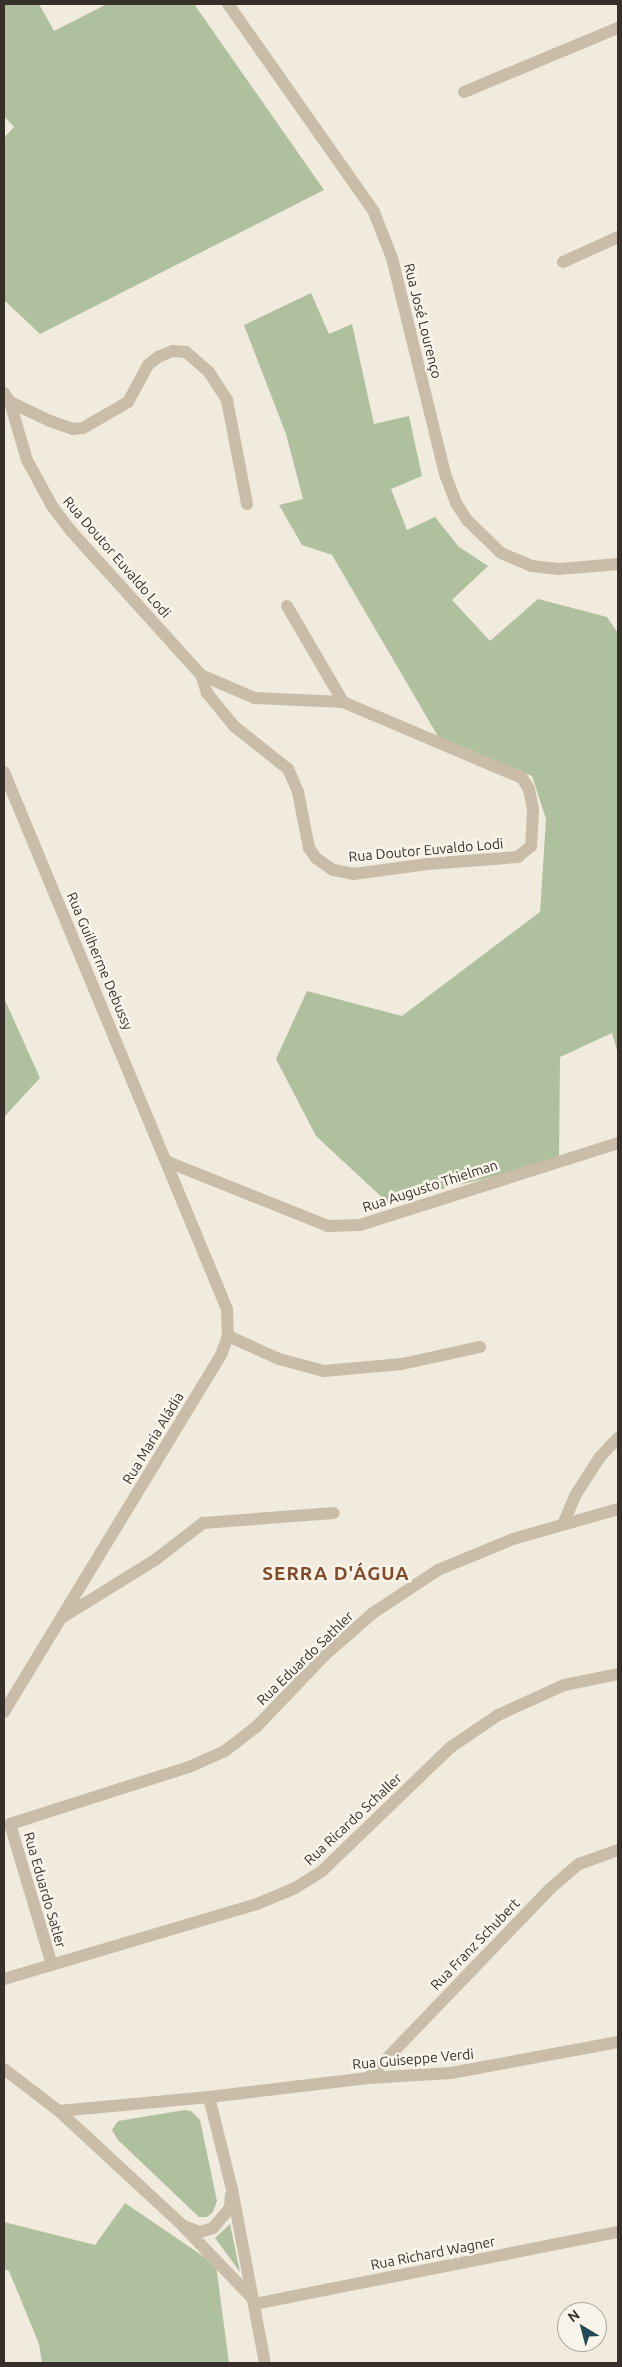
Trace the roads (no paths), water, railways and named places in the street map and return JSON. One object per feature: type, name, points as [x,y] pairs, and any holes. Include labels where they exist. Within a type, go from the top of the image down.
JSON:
[{"type":"street","name":"Rua José Lourenço","points":[[228,4],[374,212],[392,258],[445,474],[456,503],[468,520],[501,553],[532,566],[559,569],[618,564]]},
{"type":"street","points":[[464,92],[618,28]]},
{"type":"street","points":[[563,262],[618,237]]},
{"type":"street","points":[[7,398],[50,421],[73,430],[83,428],[128,402],[148,365],[158,357],[173,352],[186,352],[209,372],[227,400],[248,504]]},
{"type":"street","name":"Rua Doutor Euvaldo Lodi","points":[[7,398],[27,460],[52,506],[71,531],[201,675],[207,693],[234,726],[288,769],[298,792],[309,848],[316,858],[333,870],[354,874],[428,864],[518,857],[527,852],[534,830],[533,810],[529,789],[522,778],[343,702],[255,698],[201,675]]},
{"type":"street","points":[[287,606],[343,702]]},
{"type":"street","name":"Rua Guilherme Debussy","points":[[4,772],[168,1162]]},
{"type":"street","name":"Rua Augusto Thielman","points":[[168,1162],[316,1224],[328,1226],[360,1224],[618,1143]]},
{"type":"street","name":"Rua Maria Aládia","points":[[4,1712],[221,1355],[228,1336],[227,1309],[168,1162]]},
{"type":"street","points":[[228,1336],[279,1359],[324,1371],[402,1364],[480,1347]]},
{"type":"street","points":[[564,1522],[576,1494],[600,1457],[618,1438]]},
{"type":"street","name":"Rua Eduardo Sathler","points":[[10,1824],[189,1767],[225,1751],[256,1727],[326,1654],[373,1613],[438,1570],[564,1522],[618,1509]]},
{"type":"street","points":[[60,1619],[155,1560],[204,1523],[334,1513]]},
{"type":"street","name":"Rua Ricardo Schaller","points":[[4,1979],[257,1904],[295,1888],[322,1871],[451,1747],[498,1715],[564,1685],[618,1674]]},
{"type":"street","name":"Rua Eduardo Satler","points":[[10,1824],[52,1965]]},
{"type":"street","name":"Rua Franz Schubert","points":[[368,2078],[550,1888],[579,1864],[618,1850]]},
{"type":"street","name":"Rua Guiseppe Verdi","points":[[59,2111],[209,2097],[368,2078],[452,2073],[618,2042]]},
{"type":"street","points":[[4,2069],[59,2111],[182,2225],[253,2301]]},
{"type":"street","points":[[209,2097],[232,2189],[265,2363]]},
{"type":"street","points":[[182,2225],[200,2232],[213,2228],[230,2208],[232,2189]]},
{"type":"street","name":"Rua Richard Wagner","points":[[253,2301],[618,2232]]},
{"type":"district","name":"SERRA D'ÁGUA","points":[[336,1574]]}]
